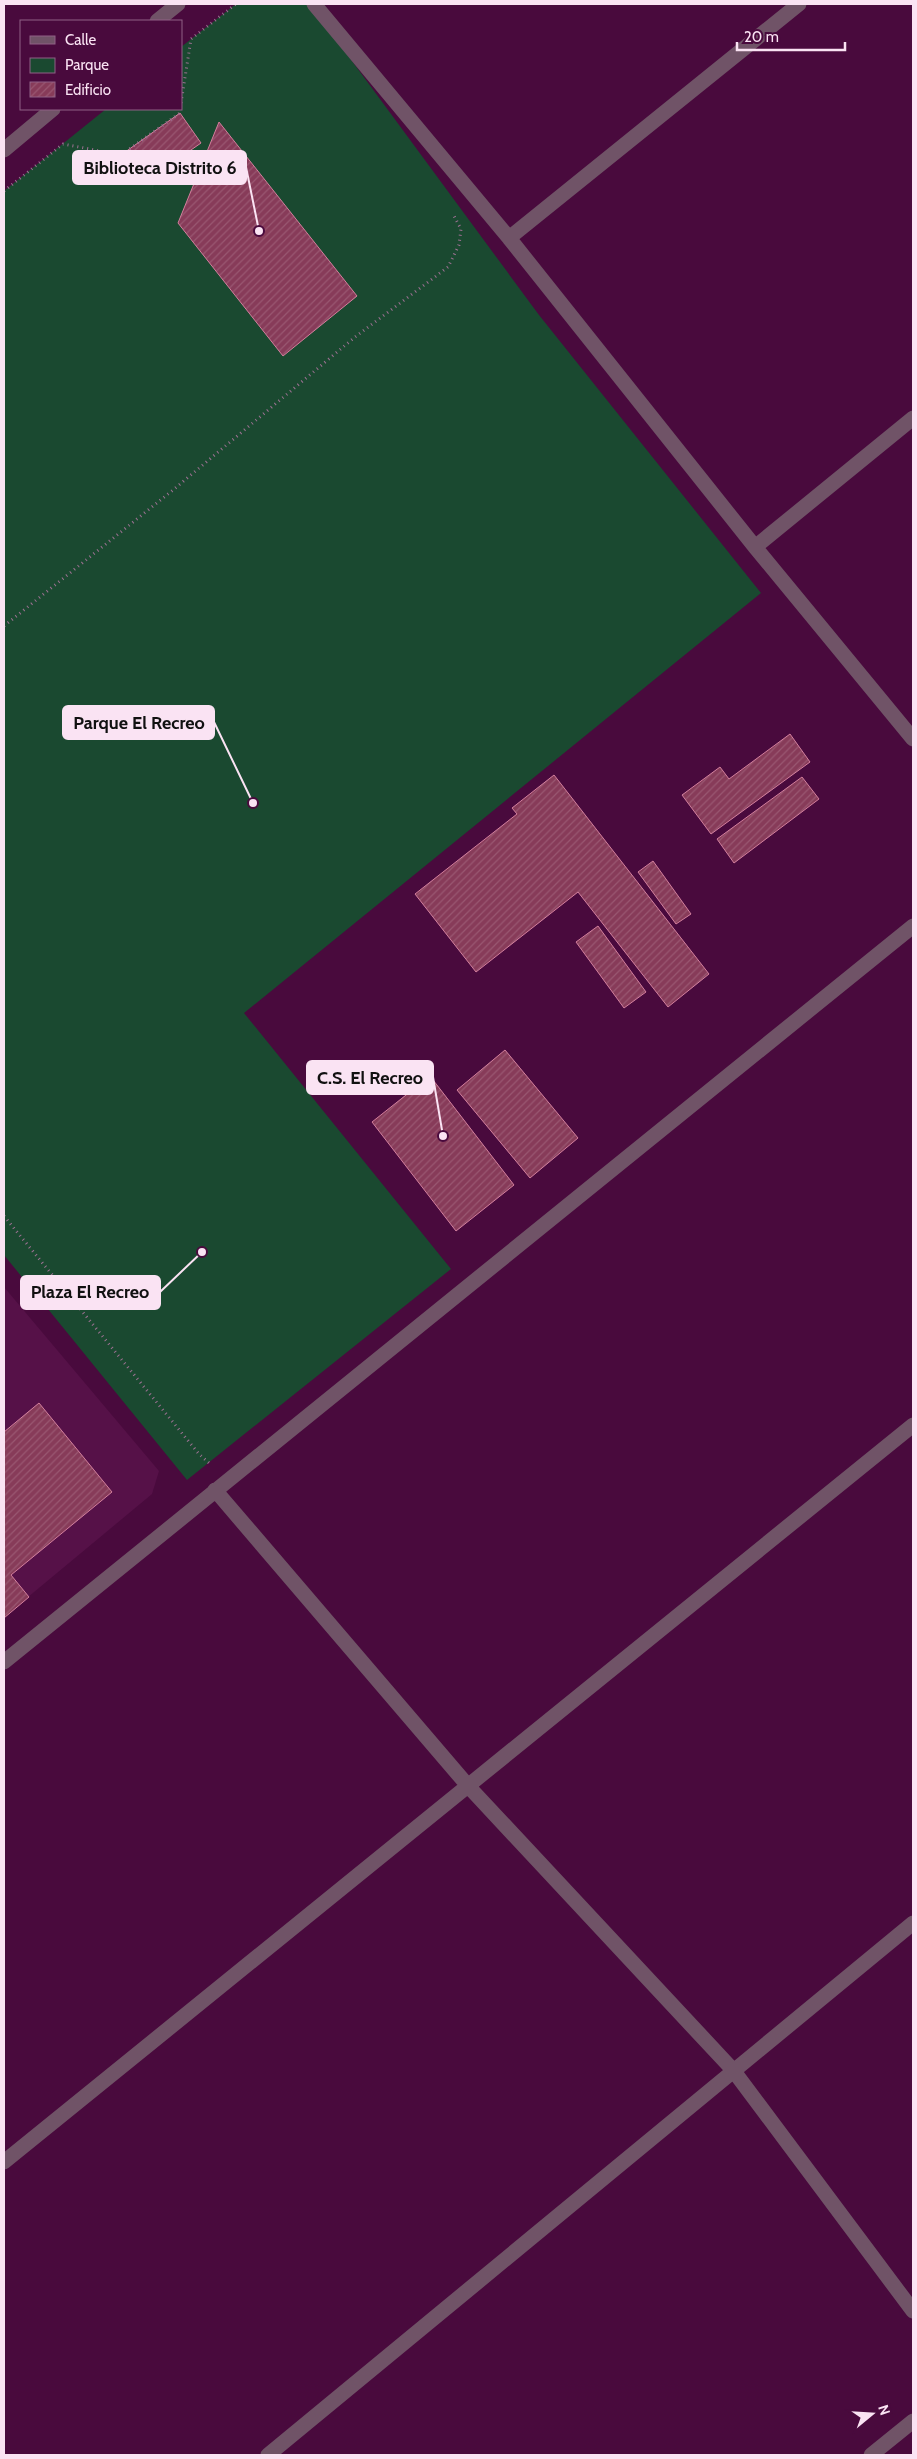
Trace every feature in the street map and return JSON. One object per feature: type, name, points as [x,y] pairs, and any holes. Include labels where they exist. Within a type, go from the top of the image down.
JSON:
[{"type":"street","points":[[158,20],[178,4]]},
{"type":"street","points":[[314,4],[510,238],[755,547],[913,739]]},
{"type":"street","points":[[510,238],[799,4]]},
{"type":"street","points":[[4,150],[52,110]]},
{"type":"street","points":[[755,547],[913,418]]},
{"type":"street","points":[[4,1662],[913,926]]},
{"type":"street","points":[[4,2162],[469,1787],[913,1425]]},
{"type":"street","points":[[215,1490],[469,1787],[733,2070],[913,2310]]},
{"type":"street","points":[[268,2455],[913,1923]]},
{"type":"street","points":[[871,2455],[913,2420]]},
{"type":"path","points":[[182,97],[191,39],[236,4]]},
{"type":"path","points":[[4,191],[62,144],[121,155],[180,113],[180,110]]},
{"type":"path","points":[[4,626],[356,338],[448,267],[459,245],[461,229],[453,214]]},
{"type":"path","points":[[4,1216],[193,1446],[209,1462],[215,1490]]},
{"type":"shaded area","points":[[4,1287],[159,1471],[152,1494],[4,1617]]},
{"type":"green space","points":[[236,4],[310,4],[539,315],[761,593],[244,1013],[451,1269],[187,1480],[4,1255],[4,191],[105,110],[182,110],[182,46]]},
{"type":"building","points":[[180,113],[201,143],[142,184],[121,155]]},
{"type":"building","points":[[219,122],[357,296],[283,356],[178,223]]},
{"type":"building","points":[[790,734],[810,762],[711,834],[682,795],[720,767],[729,779]]},
{"type":"building","points":[[554,775],[709,974],[668,1007],[578,892],[476,972],[415,894],[517,814],[512,808]]},
{"type":"building","points":[[802,777],[819,799],[734,863],[717,839]]},
{"type":"building","points":[[653,861],[691,914],[676,924],[638,872]]},
{"type":"building","points":[[598,926],[646,992],[624,1008],[576,942]]},
{"type":"building","points":[[505,1050],[578,1138],[530,1178],[457,1090]]},
{"type":"building","points":[[430,1076],[514,1185],[456,1231],[372,1122]]},
{"type":"building","points":[[39,1403],[112,1492],[11,1575],[29,1597],[4,1618],[4,1432]]},
{"type":"place","name":"Biblioteca Distrito 6","points":[[259,231]]},
{"type":"place","name":"Parque El Recreo","points":[[253,803]]},
{"type":"place","name":"C.S. El Recreo","points":[[443,1136]]},
{"type":"place","name":"Plaza El Recreo","points":[[202,1252]]}]
